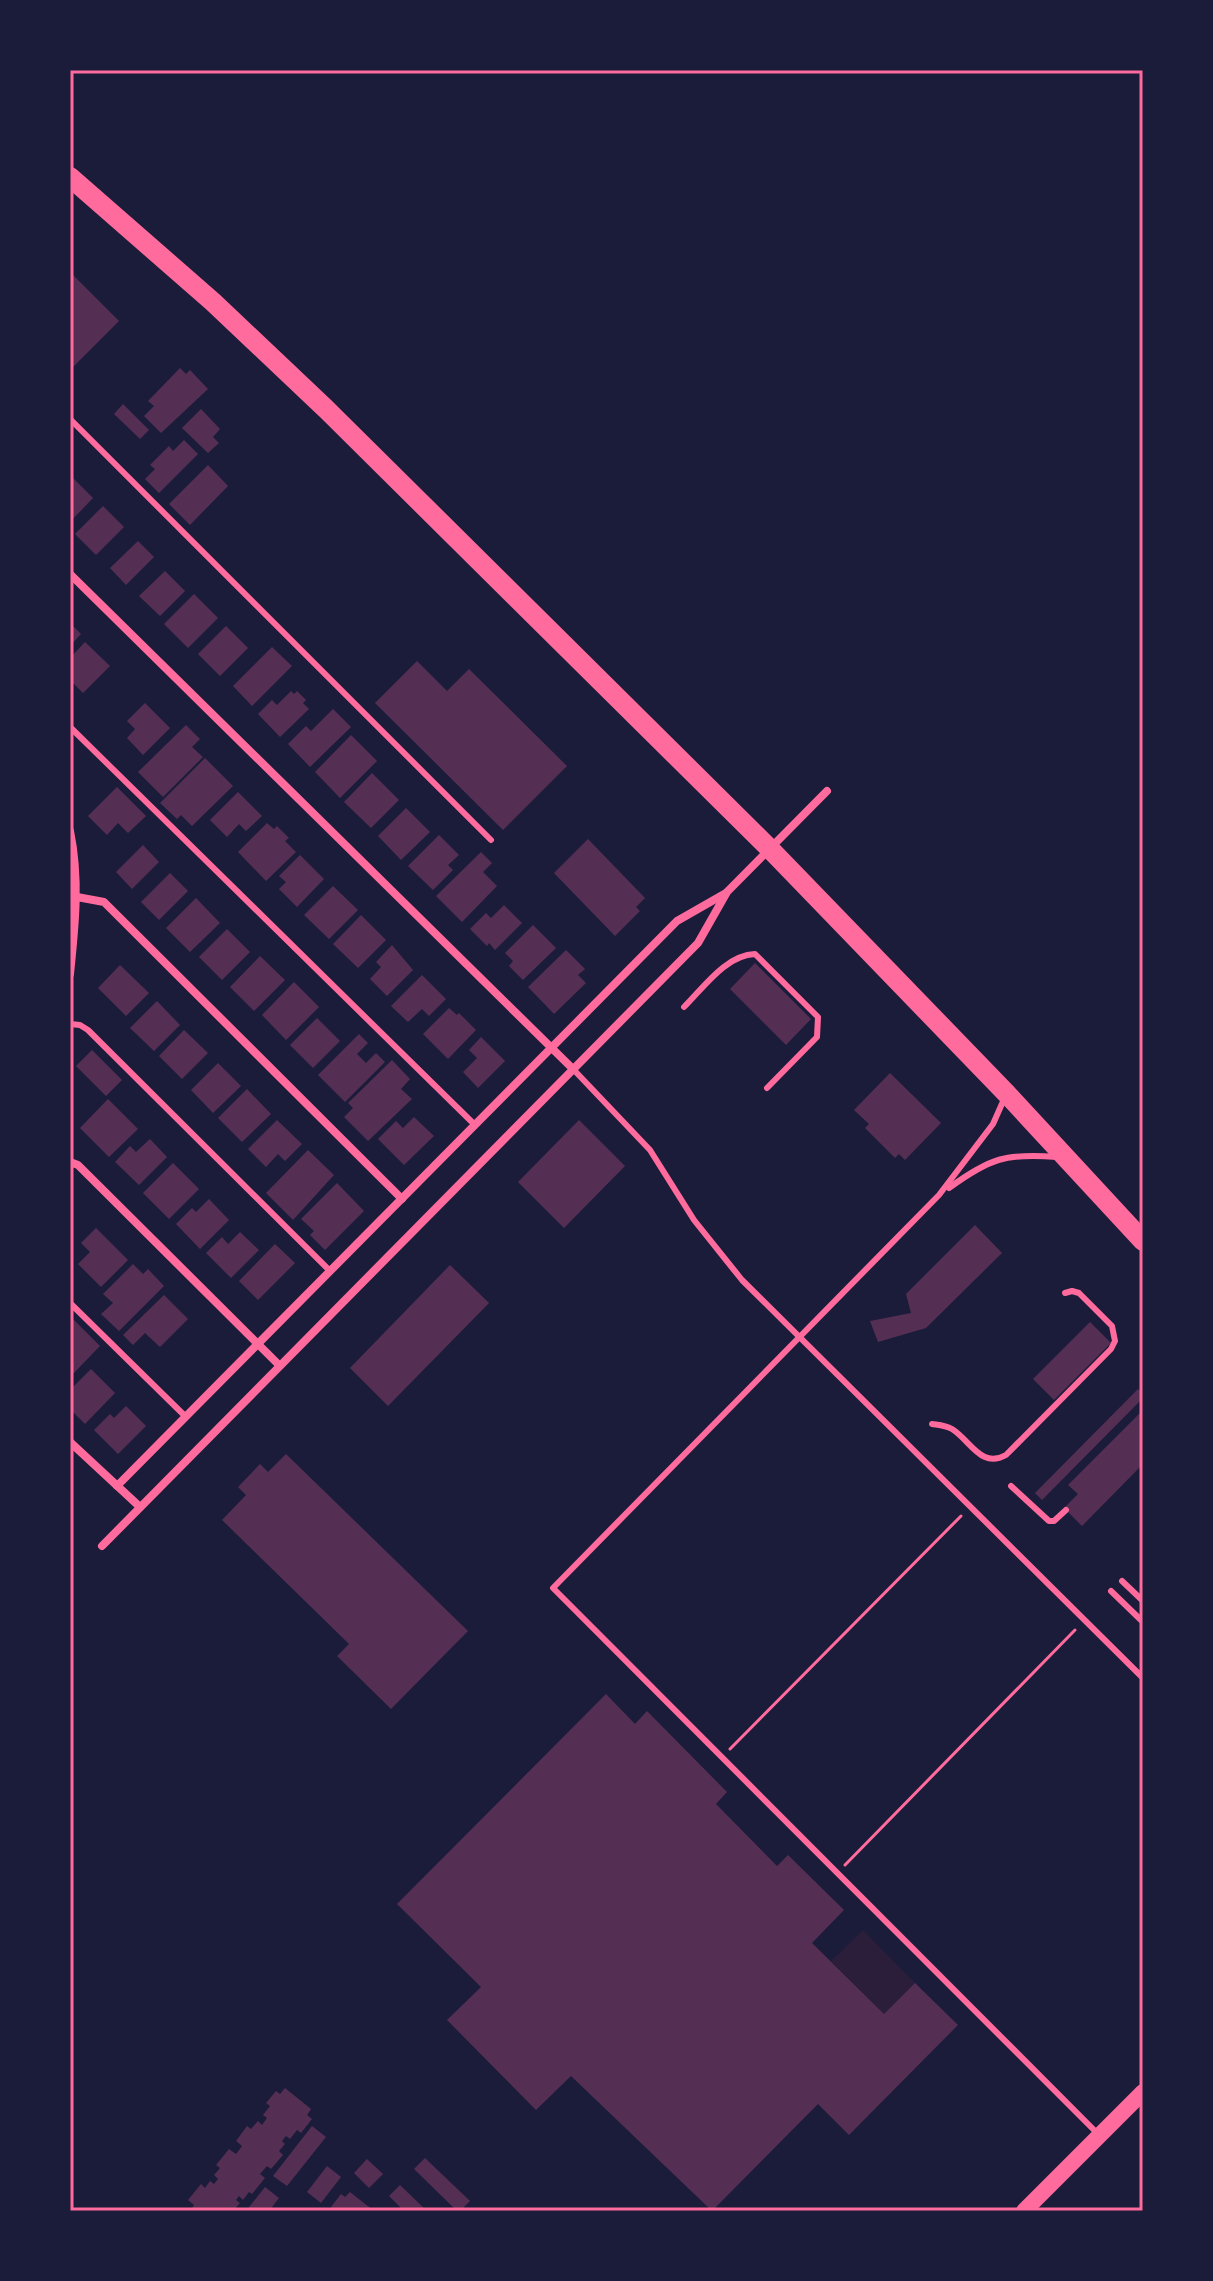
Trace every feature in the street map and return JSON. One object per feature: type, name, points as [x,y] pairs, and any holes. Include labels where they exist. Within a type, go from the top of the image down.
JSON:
[{"type":"highway","points":[[70,177],[213,302],[326,409],[770,849],[1007,1094],[1143,1241]]},
{"type":"main road","points":[[1024,2211],[1143,2092]]},
{"type":"street","points":[[70,574],[573,1069]]},
{"type":"street","points":[[117,1486],[677,921],[727,892],[827,791]]},
{"type":"street","points":[[70,831],[77,897],[70,974]]},
{"type":"street","points":[[102,1546],[698,943],[727,892]]},
{"type":"street","points":[[77,897],[104,902],[402,1199]]},
{"type":"street","points":[[70,1162],[78,1165],[279,1365]]},
{"type":"street","points":[[70,1442],[140,1507]]},
{"type":"lane","points":[[70,419],[491,840]]},
{"type":"lane","points":[[70,727],[475,1125]]},
{"type":"lane","points":[[684,1007],[732,960],[755,954],[818,1017],[819,1028],[817,1037],[767,1088]]},
{"type":"lane","points":[[70,1024],[88,1030],[330,1271]]},
{"type":"lane","points":[[573,1069],[650,1150],[694,1220],[730,1267],[1143,1678]]},
{"type":"lane","points":[[1007,1094],[993,1124],[939,1195],[553,1588],[1099,2136]]},
{"type":"lane","points":[[939,1195],[977,1168],[998,1159],[1027,1155],[1066,1158]]},
{"type":"lane","points":[[932,1424],[955,1430],[983,1457],[998,1459],[1006,1455],[1111,1349],[1115,1341],[1112,1326],[1079,1293],[1065,1293]]},
{"type":"lane","points":[[70,1303],[185,1416]]},
{"type":"lane","points":[[1011,1486],[1049,1521],[1054,1521],[1066,1510]]},
{"type":"lane","points":[[1122,1581],[1143,1601]]},
{"type":"lane","points":[[1111,1591],[1143,1622]]},
{"type":"path","points":[[722,1758],[970,1507]]},
{"type":"path","points":[[837,1873],[1084,1620]]},
{"type":"shaded area","points":[[863,1930],[915,1983],[884,2014],[831,1961]]},
{"type":"building","points":[[73,275],[119,321],[70,370],[70,278]]},
{"type":"building","points":[[180,368],[186,374],[190,370],[208,389],[161,433],[144,416],[154,406],[148,401]]},
{"type":"building","points":[[123,404],[149,430],[140,439],[114,414]]},
{"type":"building","points":[[201,409],[220,429],[213,437],[219,443],[208,453],[182,428]]},
{"type":"building","points":[[184,440],[198,454],[159,493],[145,479],[155,469],[150,465],[169,446],[173,451]]},
{"type":"building","points":[[208,465],[228,486],[190,525],[169,504]]},
{"type":"building","points":[[70,475],[93,498],[70,522]]},
{"type":"building","points":[[103,506],[124,527],[96,555],[75,534]]},
{"type":"building","points":[[138,541],[154,557],[126,585],[110,568]]},
{"type":"building","points":[[165,571],[185,591],[160,616],[139,596]]},
{"type":"building","points":[[194,594],[218,618],[188,648],[164,624]]},
{"type":"building","points":[[70,623],[81,634],[70,646]]},
{"type":"building","points":[[226,626],[248,648],[220,676],[198,654]]},
{"type":"building","points":[[85,642],[110,666],[83,693],[70,680],[70,658]]},
{"type":"building","points":[[272,647],[292,666],[252,706],[233,686]]},
{"type":"building","points":[[417,661],[447,691],[469,669],[567,766],[503,830],[375,703]]},
{"type":"building","points":[[291,691],[294,694],[297,691],[306,700],[303,703],[309,709],[280,737],[258,714],[272,700],[277,705]]},
{"type":"building","points":[[145,703],[170,728],[143,755],[127,738],[135,729],[127,721]]},
{"type":"building","points":[[333,709],[351,727],[310,767],[288,744],[306,726],[311,731]]},
{"type":"building","points":[[186,725],[200,739],[192,747],[203,757],[163,797],[138,772]]},
{"type":"building","points":[[351,735],[377,761],[340,798],[315,772]]},
{"type":"building","points":[[205,758],[233,786],[192,826],[181,815],[177,819],[160,803]]},
{"type":"building","points":[[372,773],[399,800],[371,828],[344,802]]},
{"type":"building","points":[[117,787],[146,816],[128,833],[118,823],[107,835],[88,816]]},
{"type":"building","points":[[238,792],[262,816],[246,831],[239,824],[227,837],[210,820]]},
{"type":"building","points":[[406,808],[430,832],[401,860],[378,836]]},
{"type":"building","points":[[267,823],[274,829],[277,826],[289,838],[285,841],[296,852],[266,881],[238,852]]},
{"type":"building","points":[[439,835],[459,855],[448,865],[453,870],[433,890],[408,866]]},
{"type":"building","points":[[588,839],[645,898],[636,907],[640,911],[615,936],[554,873]]},
{"type":"building","points":[[143,845],[159,862],[132,889],[116,872]]},
{"type":"building","points":[[481,852],[492,863],[483,872],[497,886],[462,922],[436,896]]},
{"type":"building","points":[[300,855],[324,879],[297,907],[279,889],[286,882],[279,876]]},
{"type":"building","points":[[170,873],[188,891],[159,920],[141,902]]},
{"type":"building","points":[[333,886],[358,910],[329,939],[304,915]]},
{"type":"building","points":[[196,898],[220,923],[190,952],[166,928]]},
{"type":"building","points":[[504,905],[522,923],[495,950],[470,929],[486,913],[491,918]]},
{"type":"building","points":[[361,915],[386,940],[358,968],[333,944]]},
{"type":"building","points":[[533,925],[556,948],[523,980],[509,966],[513,961],[505,953]]},
{"type":"building","points":[[227,929],[250,952],[222,980],[199,957]]},
{"type":"building","points":[[392,945],[413,970],[387,996],[370,979],[381,967],[376,962]]},
{"type":"building","points":[[566,950],[585,969],[578,975],[586,983],[554,1014],[528,987]]},
{"type":"building","points":[[260,956],[285,980],[254,1011],[230,987]]},
{"type":"building","points":[[755,963],[811,1019],[786,1045],[730,989]]},
{"type":"building","points":[[120,965],[149,993],[126,1016],[98,988]]},
{"type":"building","points":[[422,975],[446,999],[429,1016],[422,1009],[408,1022],[391,1006]]},
{"type":"building","points":[[294,982],[319,1007],[286,1040],[262,1015]]},
{"type":"building","points":[[157,1001],[180,1025],[154,1051],[130,1028]]},
{"type":"building","points":[[449,1008],[457,1015],[459,1013],[476,1030],[448,1059],[423,1034]]},
{"type":"building","points":[[317,1018],[340,1041],[313,1068],[290,1045]]},
{"type":"building","points":[[184,1030],[208,1053],[182,1079],[159,1056]]},
{"type":"building","points":[[359,1034],[368,1043],[357,1054],[366,1063],[376,1053],[385,1062],[345,1102],[318,1075]]},
{"type":"building","points":[[481,1037],[505,1061],[478,1088],[463,1072],[477,1058],[469,1050]]},
{"type":"building","points":[[92,1050],[122,1080],[106,1096],[76,1066]]},
{"type":"building","points":[[392,1060],[410,1079],[401,1089],[412,1099],[368,1141],[344,1117],[353,1108],[348,1103]]},
{"type":"building","points":[[218,1063],[241,1086],[213,1113],[191,1090]]},
{"type":"building","points":[[890,1073],[941,1123],[905,1160],[899,1154],[895,1158],[865,1128],[869,1124],[854,1110]]},
{"type":"building","points":[[247,1089],[271,1114],[242,1142],[218,1118]]},
{"type":"building","points":[[108,1099],[138,1129],[109,1157],[80,1128]]},
{"type":"building","points":[[414,1117],[434,1136],[404,1165],[378,1139],[396,1121],[403,1128]]},
{"type":"building","points":[[277,1120],[302,1144],[285,1161],[278,1154],[266,1167],[248,1149]]},
{"type":"building","points":[[579,1120],[625,1166],[564,1228],[518,1182]]},
{"type":"building","points":[[150,1139],[167,1157],[139,1185],[115,1162],[130,1146],[136,1152]]},
{"type":"building","points":[[308,1150],[334,1175],[293,1220],[266,1193]]},
{"type":"building","points":[[173,1163],[199,1189],[169,1219],[143,1193]]},
{"type":"building","points":[[337,1183],[364,1211],[325,1250],[310,1235],[314,1231],[301,1219]]},
{"type":"building","points":[[209,1199],[229,1220],[200,1249],[176,1224],[192,1208],[196,1212]]},
{"type":"building","points":[[975,1225],[1002,1253],[926,1328],[878,1342],[870,1321],[911,1313],[906,1294]]},
{"type":"building","points":[[96,1228],[128,1260],[101,1287],[78,1264],[90,1252],[81,1243]]},
{"type":"building","points":[[240,1232],[259,1250],[231,1278],[206,1253],[222,1237],[228,1244]]},
{"type":"building","points":[[275,1244],[295,1263],[258,1300],[239,1281]]},
{"type":"building","points":[[133,1264],[143,1274],[148,1269],[164,1286],[119,1331],[101,1314],[113,1303],[103,1294]]},
{"type":"building","points":[[450,1265],[489,1303],[388,1406],[350,1368]]},
{"type":"building","points":[[164,1295],[188,1319],[160,1347],[145,1333],[133,1345],[123,1335]]},
{"type":"building","points":[[72,1318],[100,1346],[73,1374],[70,1372]]},
{"type":"building","points":[[1090,1322],[1111,1343],[1054,1400],[1033,1379]]},
{"type":"building","points":[[91,1369],[115,1393],[85,1424],[70,1409],[70,1390]]},
{"type":"building","points":[[1138,1389],[1143,1398],[1042,1500],[1035,1493]]},
{"type":"building","points":[[126,1406],[146,1426],[118,1454],[94,1430],[110,1414],[114,1418]]},
{"type":"building","points":[[1143,1410],[1143,1464],[1082,1526],[1064,1508],[1078,1494],[1068,1485]]},
{"type":"building","points":[[286,1454],[468,1631],[391,1709],[337,1656],[349,1644],[222,1520],[246,1495],[238,1487],[260,1464],[268,1472]]},
{"type":"building","points":[[606,1694],[635,1724],[647,1711],[727,1792],[716,1804],[777,1866],[788,1855],[844,1910],[812,1943],[884,2014],[915,1983],[958,2025],[849,2135],[818,2104],[712,2211],[571,2076],[536,2110],[447,2020],[481,1987],[397,1904]]},
{"type":"building","points":[[285,2088],[311,2109],[307,2115],[312,2119],[301,2133],[297,2130],[290,2139],[286,2136],[282,2141],[285,2144],[279,2151],[283,2155],[271,2169],[267,2166],[260,2174],[265,2178],[252,2194],[249,2192],[243,2200],[239,2196],[236,2200],[240,2203],[233,2211],[190,2211],[194,2205],[188,2200],[201,2184],[205,2188],[210,2181],[214,2184],[218,2179],[214,2175],[220,2168],[216,2165],[229,2149],[236,2154],[242,2146],[236,2141],[247,2126],[251,2129],[258,2121],[262,2125],[267,2118],[263,2115],[270,2106],[266,2103],[276,2091],[280,2094]]},
{"type":"building","points":[[312,2126],[326,2137],[287,2186],[273,2176]]},
{"type":"building","points":[[425,2158],[470,2201],[460,2211],[414,2169]]},
{"type":"building","points":[[367,2159],[383,2174],[369,2188],[354,2173]]},
{"type":"building","points":[[327,2166],[341,2177],[321,2203],[307,2192]]},
{"type":"building","points":[[400,2185],[427,2211],[404,2211],[389,2196]]},
{"type":"building","points":[[265,2187],[279,2198],[269,2211],[246,2211]]},
{"type":"building","points":[[350,2192],[374,2211],[336,2211],[331,2207],[341,2194],[345,2197]]}]
